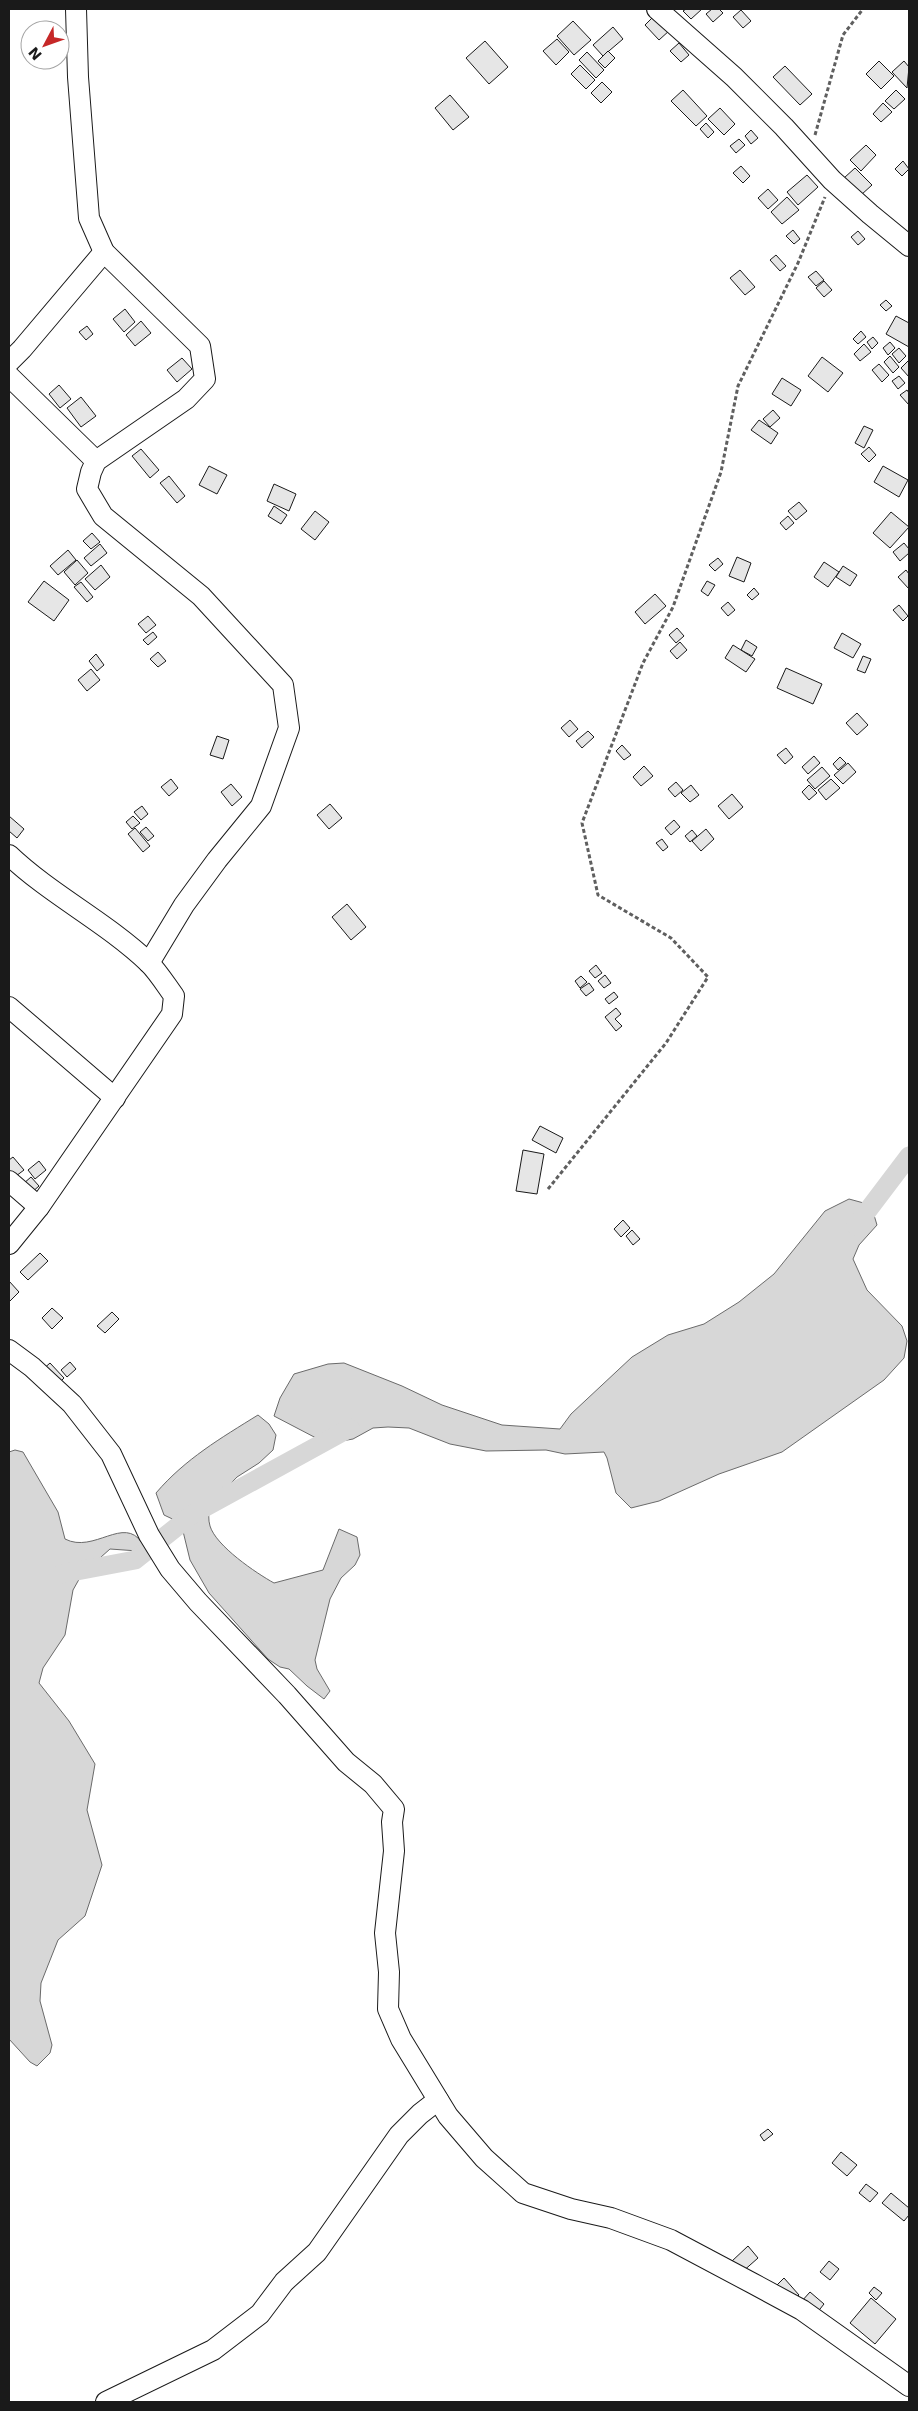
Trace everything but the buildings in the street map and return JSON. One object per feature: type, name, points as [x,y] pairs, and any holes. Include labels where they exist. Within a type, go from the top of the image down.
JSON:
[{"type":"street","points":[[76,9],[78,77],[90,218],[104,252],[200,346],[204,379],[186,399],[96,461],[87,489],[103,516],[201,596],[283,684],[289,728],[262,806],[217,860],[184,906],[150,963]]},
{"type":"street","points":[[657,9],[734,77],[832,180],[909,246]]},
{"type":"street","points":[[13,349],[104,252]]},
{"type":"street","points":[[9,376],[96,461]]},
{"type":"street","points":[[9,855],[23,868],[150,963],[174,996],[172,1014],[39,1207],[9,1244]]},
{"type":"street","points":[[9,1007],[115,1098]]},
{"type":"street","points":[[9,1181],[39,1207]]},
{"type":"street","points":[[9,1350],[32,1367],[72,1404],[111,1454],[150,1535],[170,1569],[198,1602],[287,1695],[346,1762],[373,1784],[394,1809],[392,1822],[394,1851],[385,1933],[389,1972],[388,2009],[401,2039],[448,2116],[484,2158],[523,2193],[571,2209],[611,2218],[671,2240],[802,2310],[909,2386]]},
{"type":"street","points":[[106,2402],[213,2350],[260,2314],[284,2282],[317,2252],[399,2135],[420,2114],[438,2100]]},
{"type":"path","points":[[810,155],[843,35],[863,9]]},
{"type":"path","points":[[548,1189],[666,1043],[708,977],[671,938],[598,896],[582,823],[643,663],[673,607],[721,472],[738,386],[798,263],[832,180]]},
{"type":"shaded area","points":[[849,1199],[871,1205],[877,1225],[859,1245],[853,1259],[867,1290],[902,1326],[907,1341],[904,1358],[884,1380],[782,1452],[719,1474],[659,1501],[631,1508],[616,1493],[604,1452],[565,1454],[546,1450],[486,1451],[450,1444],[409,1428],[388,1427],[373,1428],[353,1439],[336,1442],[318,1439],[274,1416],[280,1398],[294,1374],[328,1364],[344,1363],[402,1386],[442,1405],[502,1425],[560,1429],[571,1414],[632,1357],[668,1335],[704,1324],[739,1302],[774,1274],[825,1211]]},
{"type":"shaded area","points":[[258,1415],[269,1424],[276,1435],[273,1450],[259,1463],[237,1477],[209,1506],[209,1524],[214,1534],[228,1550],[247,1566],[274,1583],[323,1570],[339,1529],[357,1537],[360,1555],[355,1565],[341,1578],[330,1599],[315,1660],[317,1669],[330,1691],[324,1699],[289,1669],[280,1667],[268,1659],[209,1593],[190,1560],[181,1523],[164,1515],[156,1493],[191,1459]]},
{"type":"shaded area","points":[[15,1450],[23,1452],[58,1512],[65,1539],[87,1542],[117,1533],[126,1533],[135,1535],[142,1543],[138,1551],[110,1549],[82,1574],[73,1590],[65,1635],[43,1668],[39,1683],[69,1721],[95,1764],[87,1810],[102,1865],[85,1916],[58,1940],[41,1983],[40,2001],[52,2045],[50,2053],[37,2066],[30,2062],[9,2039],[9,1452]]},
{"type":"waterway","points":[[856,1226],[909,1156]]},
{"type":"waterway","points":[[61,1574],[135,1560],[193,1514],[350,1428]]}]
